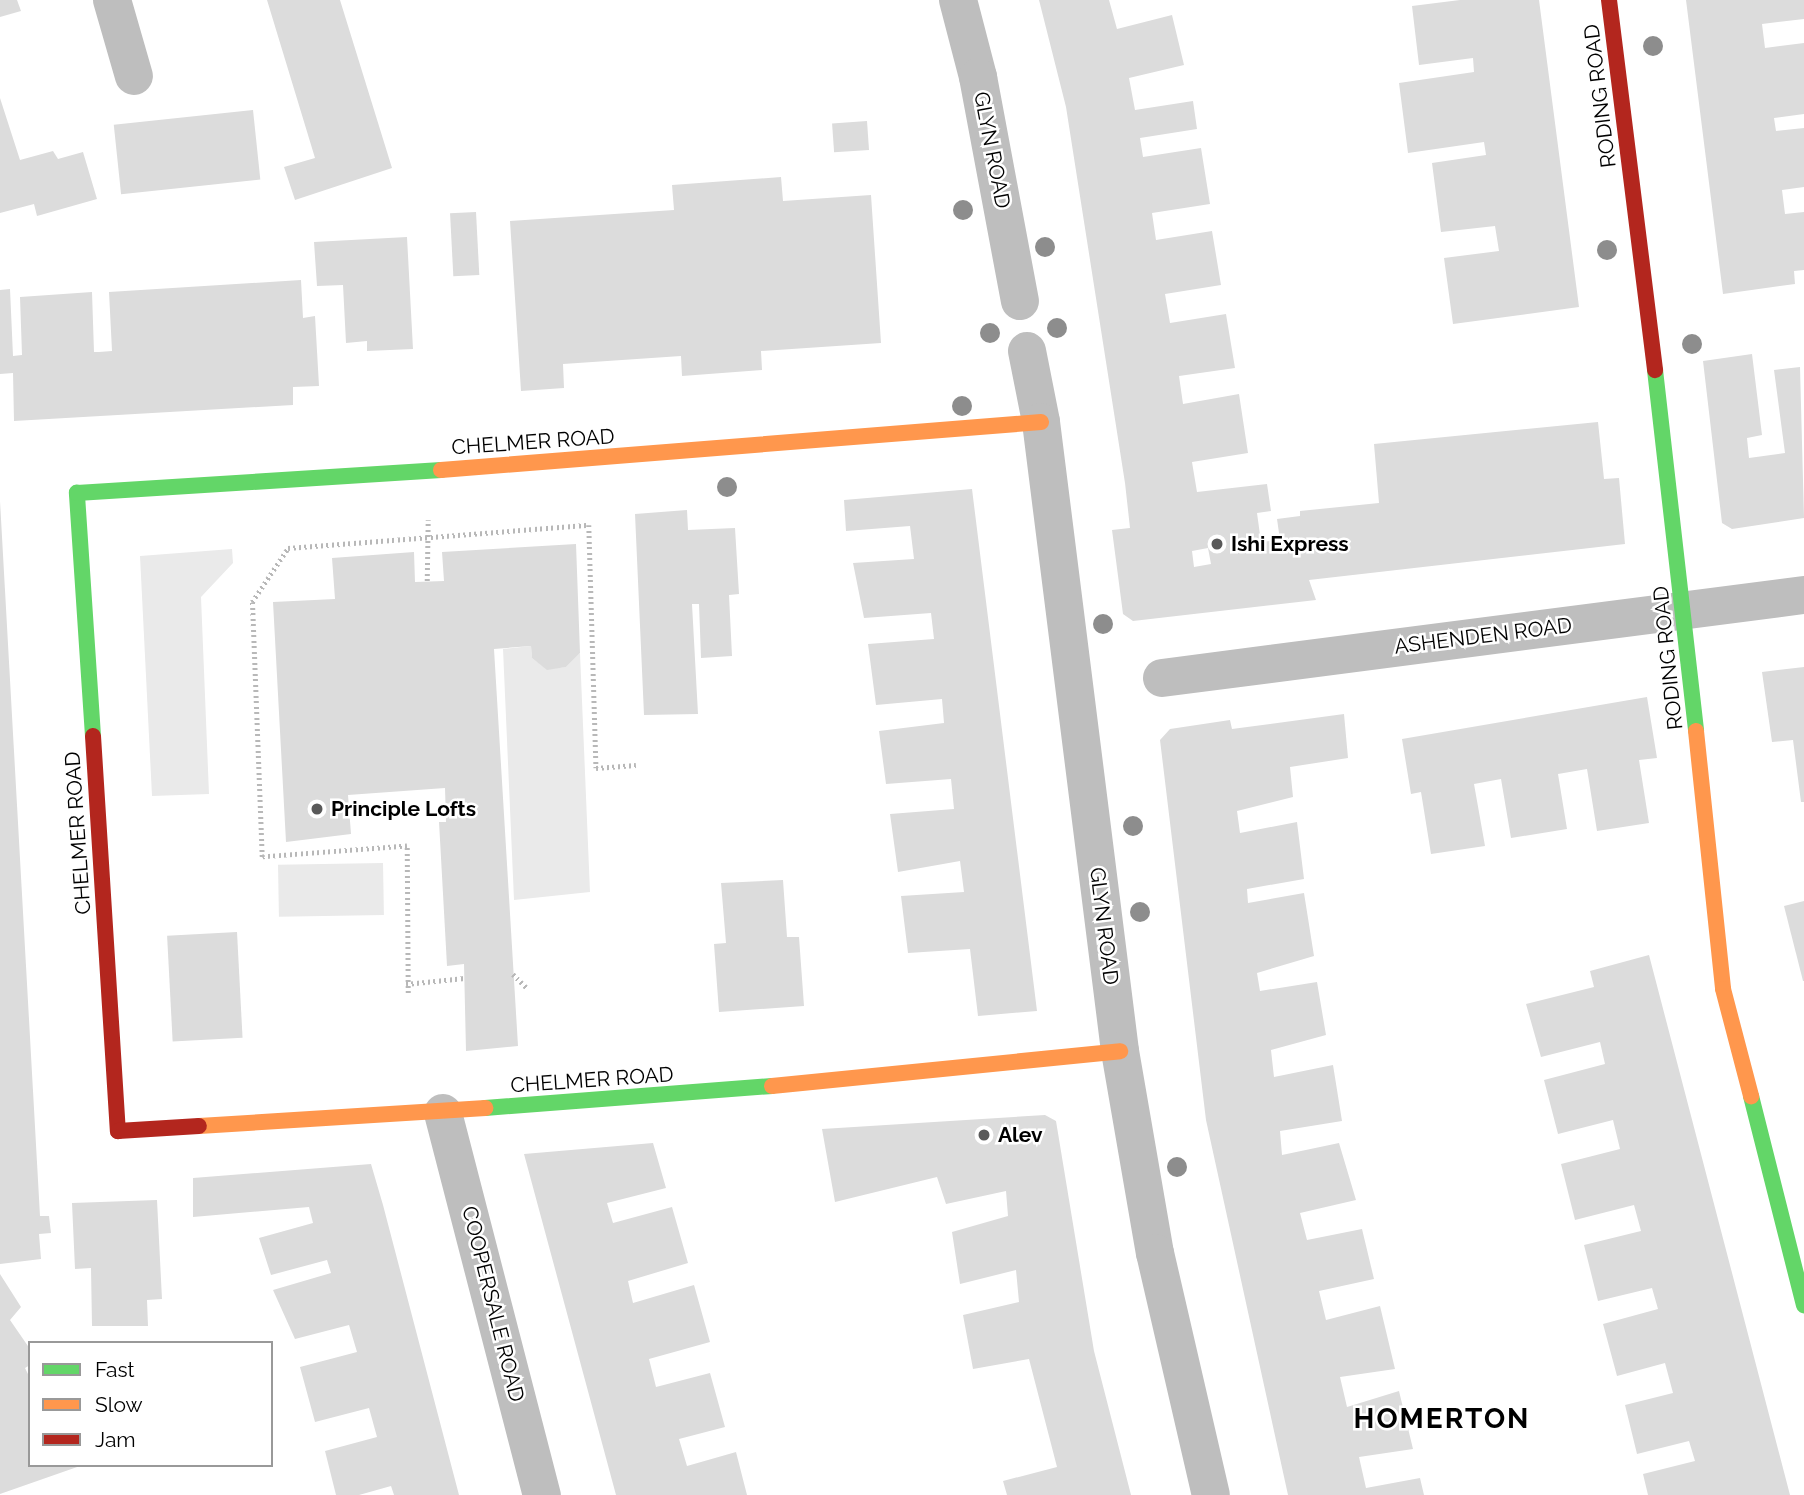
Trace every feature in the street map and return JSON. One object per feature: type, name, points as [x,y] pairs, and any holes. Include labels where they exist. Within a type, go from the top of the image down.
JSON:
[{"type":"street","points":[[112,0],[134,76]]},
{"type":"street","name":"GLYN ROAD","points":[[958,0],[978,77],[1020,301]]},
{"type":"street","name":"RODING ROAD","points":[[1609,0],[1684,610],[1723,989],[1804,1305]]},
{"type":"street","name":"GLYN ROAD","points":[[1027,351],[1041,422],[1120,1051],[1154,1253],[1212,1495]]},
{"type":"street","name":"CHELMER ROAD","points":[[1041,422],[590,460],[77,492],[118,1132],[669,1096],[1120,1051]]},
{"type":"street","name":"ASHENDEN ROAD","points":[[1162,678],[1804,595]]},
{"type":"street","name":"COOPERSALE ROAD","points":[[443,1112],[542,1495]]},
{"type":"path","points":[[408,993],[407,846],[262,857],[252,602],[288,548],[426,535],[589,525],[596,768],[636,765]]},
{"type":"path","points":[[428,527],[428,582]]},
{"type":"path","points":[[513,974],[528,989]]},
{"type":"path","points":[[406,984],[465,978]]},
{"type":"shaded area","points":[[232,549],[233,563],[201,597],[209,794],[152,796],[140,556]]},
{"type":"shaded area","points":[[531,646],[532,658],[547,669],[566,667],[580,653],[590,892],[514,900],[503,649]]},
{"type":"shaded area","points":[[383,863],[384,915],[279,917],[278,865]]},
{"type":"building","points":[[0,0],[17,0],[21,11],[0,17]]},
{"type":"building","points":[[267,0],[340,0],[392,168],[295,200],[284,167],[315,158]]},
{"type":"building","points":[[1039,0],[1109,0],[1117,29],[1172,15],[1184,65],[1129,78],[1135,110],[1193,101],[1197,129],[1140,138],[1143,157],[1201,148],[1210,204],[1152,213],[1156,240],[1212,231],[1221,285],[1165,294],[1170,323],[1226,314],[1235,368],[1179,376],[1183,404],[1239,394],[1248,453],[1192,462],[1197,492],[1267,484],[1271,511],[1257,513],[1261,542],[1280,540],[1277,519],[1300,516],[1300,511],[1379,503],[1374,444],[1598,422],[1604,479],[1619,478],[1625,544],[1309,580],[1316,600],[1133,621],[1123,614],[1112,530],[1130,528],[1125,483],[1066,107]],"holes":[[[1208,548],[1211,564],[1194,567],[1192,551]]]},
{"type":"building","points":[[1460,0],[1539,0],[1579,307],[1453,324],[1444,258],[1499,251],[1495,226],[1441,232],[1432,163],[1486,155],[1484,142],[1408,153],[1399,83],[1474,72],[1473,58],[1419,65],[1412,6]]},
{"type":"building","points":[[1686,0],[1804,0],[1804,19],[1762,24],[1765,48],[1804,43],[1804,114],[1774,118],[1776,131],[1804,128],[1804,187],[1782,190],[1785,214],[1804,212],[1804,270],[1794,271],[1795,284],[1723,294]]},
{"type":"building","points":[[0,98],[20,160],[53,151],[58,159],[83,152],[97,199],[37,216],[34,204],[0,213]]},
{"type":"building","points":[[253,110],[260,180],[121,194],[114,125]]},
{"type":"building","points":[[867,121],[869,150],[834,152],[832,123]]},
{"type":"building","points":[[781,177],[783,201],[871,195],[881,343],[761,351],[762,370],[682,376],[681,356],[563,364],[564,388],[521,391],[510,221],[674,210],[672,185]]},
{"type":"building","points":[[476,212],[479,275],[453,276],[450,213]]},
{"type":"building","points":[[407,237],[413,349],[367,351],[367,341],[346,343],[343,285],[317,286],[314,242]]},
{"type":"building","points":[[301,280],[303,318],[315,316],[319,386],[293,387],[293,405],[14,421],[13,373],[0,374],[0,290],[10,289],[13,356],[22,355],[20,297],[92,292],[94,352],[99,352],[112,351],[109,292]]},
{"type":"building","points":[[1752,354],[1762,435],[1747,438],[1749,458],[1785,453],[1774,370],[1800,367],[1804,518],[1732,529],[1722,523],[1703,361]]},
{"type":"building","points":[[972,489],[1037,1011],[978,1016],[970,949],[908,953],[901,896],[964,892],[960,861],[898,872],[890,814],[954,809],[951,779],[886,784],[879,731],[944,723],[942,699],[876,705],[868,644],[934,639],[931,613],[864,618],[853,563],[914,559],[910,526],[846,531],[844,500]]},
{"type":"building","points":[[0,501],[40,1216],[49,1216],[51,1233],[39,1234],[41,1259],[0,1264]]},
{"type":"building","points":[[687,510],[688,530],[735,528],[739,594],[729,595],[732,656],[701,658],[699,604],[692,604],[698,714],[644,715],[635,514]]},
{"type":"building","name":"Principle Lofts","points":[[576,544],[580,653],[566,667],[547,670],[532,658],[531,646],[494,649],[518,1046],[466,1051],[464,964],[447,966],[439,822],[446,822],[445,788],[348,795],[351,834],[286,842],[273,602],[335,599],[332,558],[414,552],[415,582],[444,581],[442,552]]},
{"type":"building","points":[[1804,667],[1804,802],[1801,802],[1793,740],[1772,742],[1762,672]]},
{"type":"building","points":[[1647,697],[1657,758],[1639,760],[1649,823],[1597,831],[1587,769],[1558,774],[1567,829],[1511,838],[1501,779],[1474,784],[1485,846],[1431,854],[1421,792],[1411,794],[1402,739]]},
{"type":"building","points":[[1344,714],[1348,758],[1290,767],[1293,797],[1237,811],[1240,833],[1297,822],[1304,879],[1247,889],[1248,903],[1304,893],[1314,956],[1257,973],[1260,991],[1317,982],[1326,1035],[1271,1050],[1274,1077],[1333,1065],[1342,1121],[1280,1131],[1282,1155],[1339,1143],[1356,1200],[1300,1213],[1307,1240],[1362,1229],[1374,1279],[1319,1291],[1326,1320],[1380,1306],[1395,1369],[1340,1377],[1347,1407],[1399,1391],[1413,1449],[1359,1457],[1366,1488],[1420,1478],[1424,1495],[1288,1495],[1206,1120],[1160,740],[1170,729],[1230,720],[1232,729]]},
{"type":"building","points":[[783,880],[787,937],[799,937],[804,1006],[719,1012],[714,944],[726,943],[721,883]]},
{"type":"building","points":[[1804,901],[1804,981],[1803,981],[1784,906]]},
{"type":"building","points":[[237,932],[243,1038],[173,1042],[167,936]]},
{"type":"building","points":[[1649,955],[1790,1495],[1648,1495],[1643,1474],[1695,1461],[1689,1441],[1637,1454],[1625,1405],[1673,1393],[1665,1363],[1617,1376],[1603,1324],[1658,1309],[1652,1288],[1598,1301],[1584,1245],[1641,1231],[1634,1205],[1575,1220],[1561,1164],[1620,1149],[1613,1120],[1558,1134],[1544,1080],[1605,1064],[1600,1042],[1541,1057],[1526,1004],[1594,987],[1590,971]]},
{"type":"building","points":[[1045,1115],[1056,1121],[1094,1351],[1131,1495],[1007,1495],[1003,1481],[1057,1467],[1029,1359],[973,1369],[963,1315],[1019,1302],[1016,1270],[960,1284],[952,1232],[1008,1216],[1006,1191],[946,1204],[937,1177],[835,1202],[822,1129]]},
{"type":"building","points":[[653,1143],[666,1188],[607,1203],[613,1223],[672,1207],[688,1263],[628,1281],[633,1303],[694,1285],[710,1342],[649,1359],[656,1387],[710,1373],[725,1427],[679,1439],[687,1466],[736,1452],[747,1495],[616,1495],[524,1154]]},
{"type":"building","points":[[371,1164],[459,1495],[394,1495],[391,1486],[359,1495],[336,1495],[325,1451],[377,1437],[369,1408],[315,1422],[300,1367],[357,1352],[349,1325],[295,1339],[273,1290],[331,1273],[327,1260],[271,1275],[259,1238],[313,1223],[309,1207],[193,1217],[193,1178]]},
{"type":"building","points":[[157,1200],[162,1299],[147,1300],[148,1326],[92,1326],[91,1268],[75,1269],[72,1203]]},
{"type":"building","points":[[0,1274],[21,1307],[10,1320],[28,1346],[28,1366],[25,1368],[28,1374],[28,1467],[77,1467],[0,1494]]},
{"type":"traffic: fast","points":[[1655,370],[1696,731]]},
{"type":"traffic: fast","points":[[93,736],[77,493],[441,470]]},
{"type":"traffic: fast","points":[[485,1108],[772,1086]]},
{"type":"traffic: fast","points":[[1751,1096],[1804,1305]]},
{"type":"traffic: slow","points":[[441,470],[1041,422]]},
{"type":"traffic: slow","points":[[1696,731],[1723,989],[1751,1096]]},
{"type":"traffic: slow","points":[[772,1086],[1120,1051]]},
{"type":"traffic: slow","points":[[199,1126],[485,1108]]},
{"type":"traffic: jam","points":[[1609,0],[1655,370]]},
{"type":"traffic: jam","points":[[93,736],[118,1131],[199,1126]]},
{"type":"place","name":"Ishi Express","points":[[1217,544]]},
{"type":"place","name":"Principle Lofts","points":[[317,809]]},
{"type":"place","name":"Alev","points":[[984,1135]]},
{"type":"district","name":"HOMERTON","points":[[1442,1419]]}]
